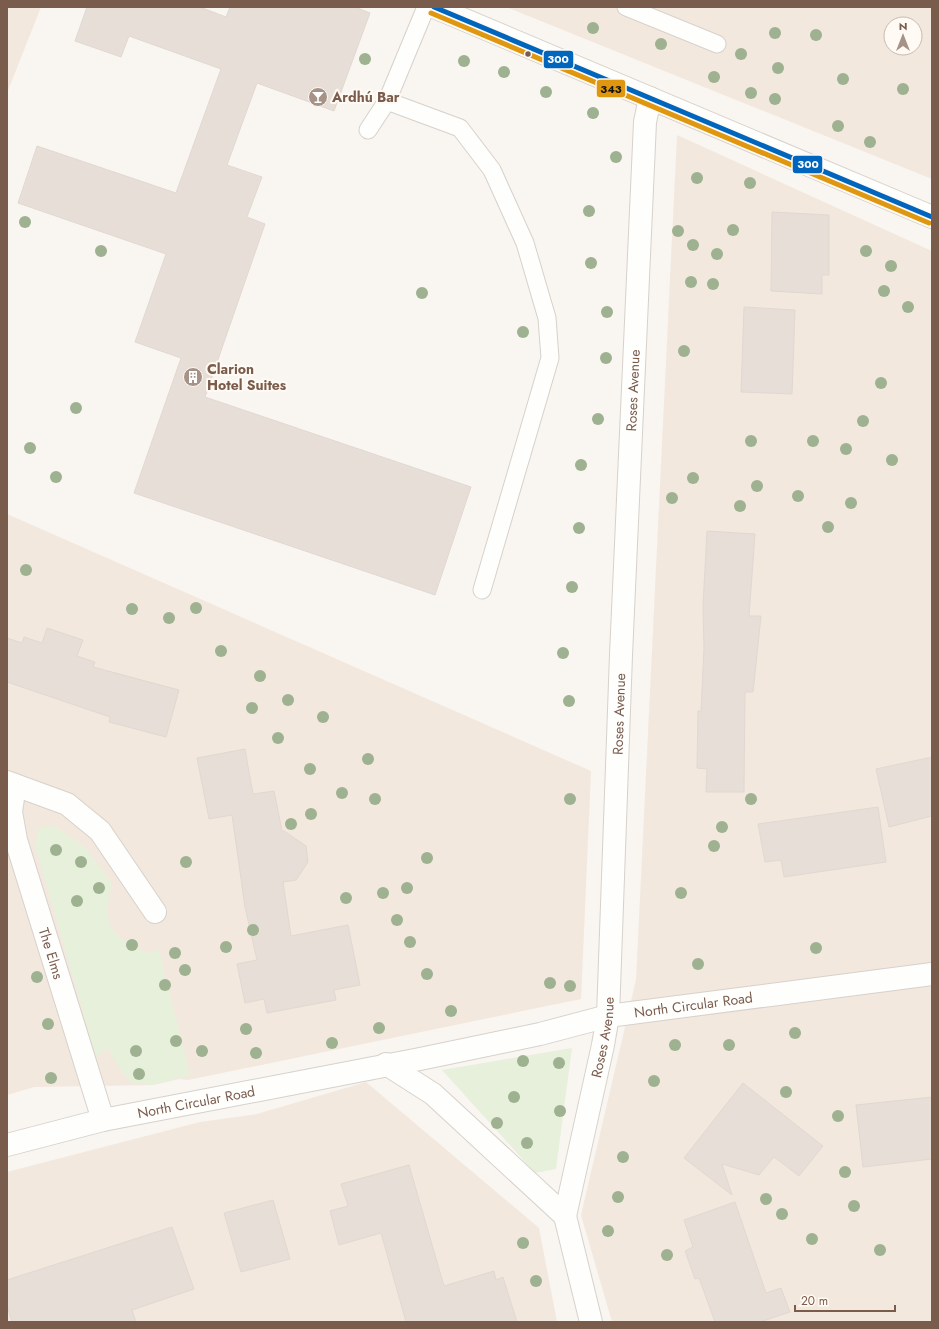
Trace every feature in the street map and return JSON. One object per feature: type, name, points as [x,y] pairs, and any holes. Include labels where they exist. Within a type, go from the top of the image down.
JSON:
[{"type":"street","points":[[434,7],[932,217]]},
{"type":"street","name":"Roses Avenue","points":[[591,1322],[565,1216],[604,1045],[608,1016],[621,655],[645,130],[650,98]]},
{"type":"street","name":"The Elms","points":[[102,1120],[16,840],[11,812],[11,784],[67,804],[100,831],[155,912]]},
{"type":"street","name":"North Circular Road","points":[[7,1144],[102,1120],[533,1035],[608,1016],[932,974]]},
{"type":"street","points":[[386,1064],[433,1094],[565,1216]]},
{"type":"lane","points":[[368,130],[387,101],[426,7]]},
{"type":"lane","points":[[626,7],[717,44]]},
{"type":"lane","points":[[387,101],[460,128],[492,170],[525,243],[547,318],[550,358],[482,590]]},
{"type":"shaded area","points":[[7,7],[41,7],[7,93]]},
{"type":"shaded area","points":[[506,7],[932,7],[932,179]]},
{"type":"shaded area","points":[[677,135],[932,251],[932,1322],[612,1322],[581,1215],[636,980]]},
{"type":"shaded area","points":[[7,514],[591,771],[581,999],[188,1080],[179,1079],[153,1085],[34,1087],[7,1095]]},
{"type":"shaded area","points":[[366,1082],[539,1228],[557,1322],[7,1322],[7,1172],[200,1122],[257,1114]]},
{"type":"green space","points":[[55,826],[84,846],[112,883],[108,910],[109,920],[117,935],[125,941],[149,953],[159,950],[190,1075],[153,1085],[132,1083],[122,1072],[107,1048],[96,1057],[35,845],[39,827]]},
{"type":"green space","points":[[572,1048],[556,1169],[535,1173],[442,1070]]},
{"type":"building","name":"Clarion Hotel Suites","points":[[87,7],[200,7],[226,17],[230,7],[355,7],[370,13],[334,111],[257,83],[227,165],[262,177],[247,217],[265,224],[205,397],[471,487],[435,595],[134,493],[181,358],[135,342],[166,254],[18,203],[37,146],[176,193],[221,69],[129,36],[121,57],[75,41]]},
{"type":"building","points":[[772,212],[829,215],[829,275],[822,275],[822,294],[771,291]]},
{"type":"building","points":[[744,307],[795,310],[792,394],[741,392]]},
{"type":"building","points":[[707,531],[755,534],[749,616],[761,616],[753,692],[745,692],[744,792],[706,792],[707,769],[697,768],[698,711],[701,711],[704,648],[703,606]]},
{"type":"building","points":[[47,628],[83,640],[77,656],[95,662],[93,667],[179,690],[166,737],[109,722],[110,717],[7,682],[7,638],[22,643],[24,637],[42,643]]},
{"type":"building","points":[[245,749],[253,794],[274,791],[282,831],[306,846],[308,862],[296,880],[283,882],[291,936],[348,925],[360,985],[334,990],[336,1000],[267,1013],[264,999],[245,1003],[237,964],[257,960],[245,907],[232,815],[209,819],[197,758]]},
{"type":"building","points":[[932,757],[932,816],[889,827],[876,769]]},
{"type":"building","points":[[878,807],[886,862],[784,877],[781,860],[765,862],[758,824]]},
{"type":"building","points":[[743,1083],[823,1146],[799,1176],[774,1157],[759,1175],[722,1164],[732,1195],[684,1158]]},
{"type":"building","points":[[932,1097],[932,1159],[863,1167],[856,1105]]},
{"type":"building","points":[[409,1165],[444,1286],[494,1271],[496,1280],[503,1277],[517,1322],[406,1322],[381,1233],[339,1245],[330,1211],[348,1206],[341,1184]]},
{"type":"building","points":[[273,1200],[290,1259],[241,1272],[224,1213]]},
{"type":"building","points":[[735,1202],[766,1293],[781,1288],[790,1312],[760,1322],[715,1322],[699,1278],[695,1279],[685,1251],[693,1247],[684,1220]]},
{"type":"building","points":[[172,1227],[194,1289],[132,1310],[136,1322],[12,1322],[7,1306],[7,1280]]},
{"type":"transit line","name":"300","points":[[434,7],[932,217]]},
{"type":"transit line","name":"343","points":[[431,13],[929,223]]},
{"type":"place","name":"Ardhú Bar","points":[[318,97]]},
{"type":"place","name":"Clarion Hotel Suites","points":[[193,377]]}]
